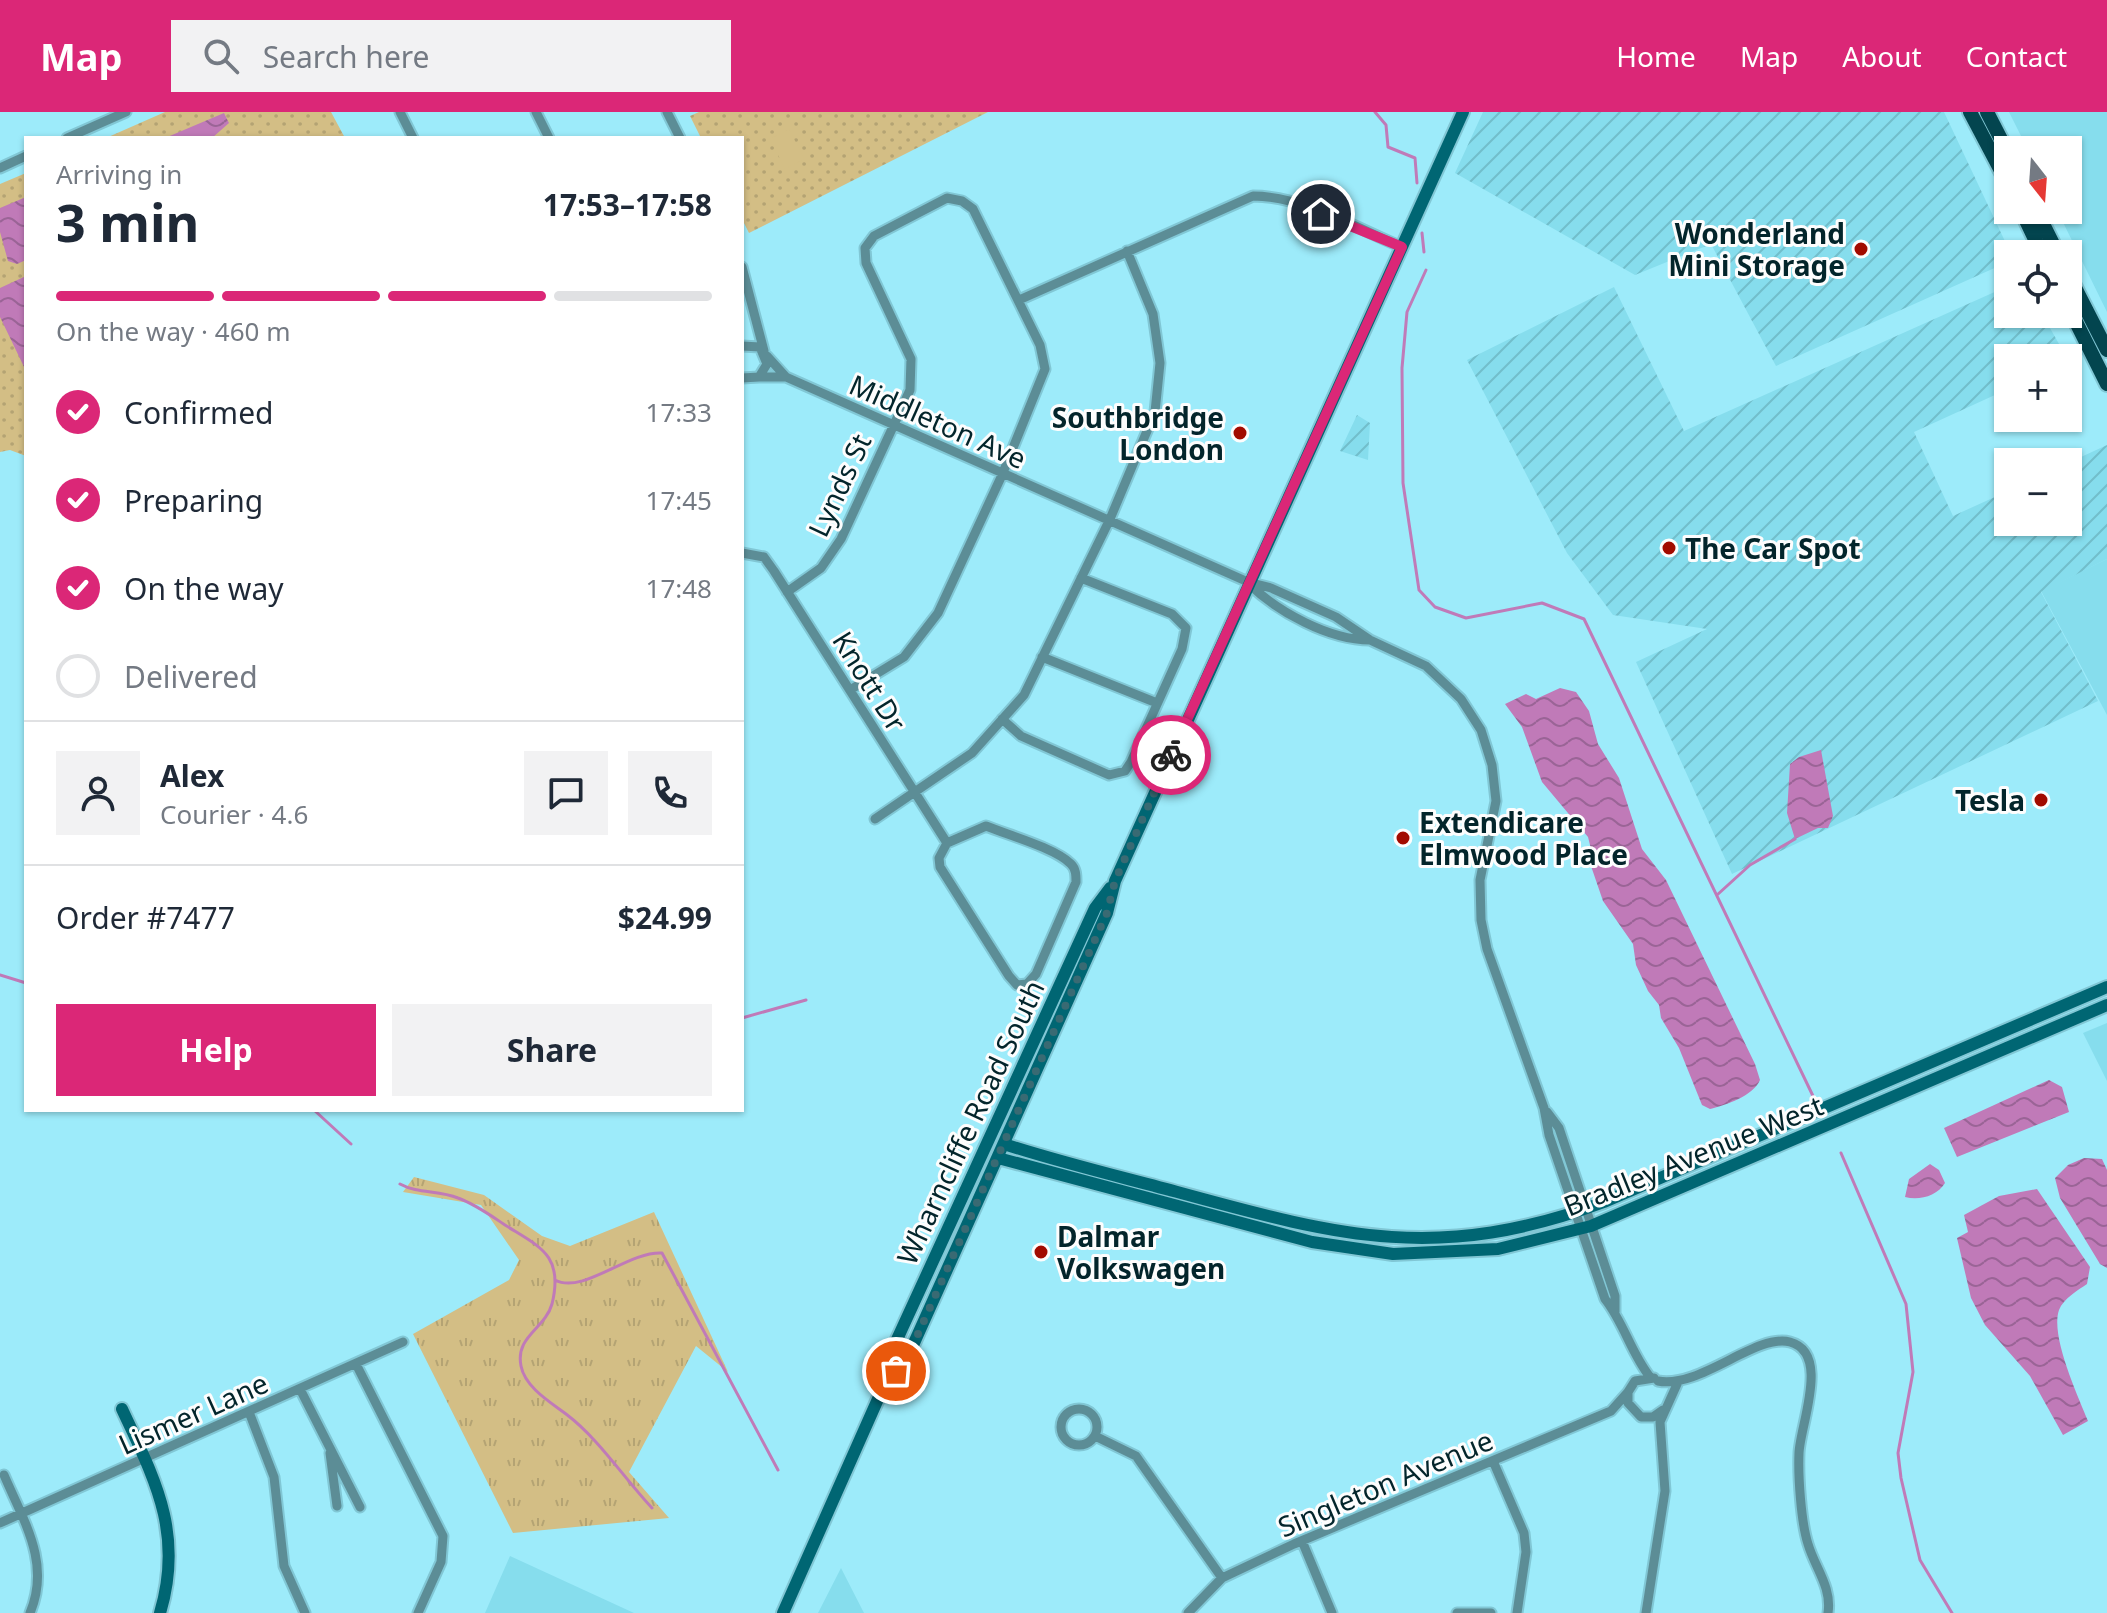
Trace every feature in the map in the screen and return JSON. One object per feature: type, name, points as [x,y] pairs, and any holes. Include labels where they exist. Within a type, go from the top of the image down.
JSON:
[{"type":"main road","name":"Wharncliffe Road South","points":[[882,1390],[910,1352],[1107,913],[1115,881],[1248,582],[1463,112]]},
{"type":"main road","points":[[1970,112],[1994,157]]},
{"type":"main road","points":[[1987,112],[1999,136]]},
{"type":"main road","points":[[2082,301],[2107,350]]},
{"type":"main road","points":[[2079,328],[2107,384]]},
{"type":"main road","name":"Wharncliffe Road South","points":[[783,1613],[882,1390],[894,1346],[985,1145],[1095,908],[1115,881]]},
{"type":"main road","name":"Bradley Avenue West","points":[[1004,1144],[1311,1228],[1379,1239],[1442,1239],[1495,1233],[1580,1211],[2107,987]]},
{"type":"main road","name":"Bradley Avenue West","points":[[998,1158],[1312,1242],[1393,1254],[1498,1249],[1586,1228],[2107,1005]]},
{"type":"main road","points":[[122,1409],[161,1492],[169,1531],[169,1576],[160,1613]]},
{"type":"street","points":[[72,136],[126,112]]},
{"type":"street","points":[[400,112],[412,136]]},
{"type":"street","points":[[536,112],[548,136]]},
{"type":"street","points":[[667,112],[679,136]]},
{"type":"street","points":[[0,168],[24,157]]},
{"type":"street","points":[[1019,300],[1253,196],[1272,196],[1294,202],[1402,247]]},
{"type":"street","name":"Lynds St","points":[[787,592],[821,568],[841,539],[910,390],[911,359],[866,263],[865,248],[874,236],[947,198],[962,201],[973,209],[1019,300],[1040,345],[1045,369],[1002,475],[938,613],[904,657],[850,690]]},
{"type":"street","points":[[875,819],[972,753],[1024,695],[1110,519],[1155,412],[1160,363],[1153,314],[1127,251]]},
{"type":"street","points":[[744,276],[756,328],[766,354],[765,371],[759,377]]},
{"type":"street","points":[[744,345],[756,328]]},
{"type":"street","points":[[744,346],[755,345],[786,377]]},
{"type":"street","points":[[744,378],[786,377]]},
{"type":"street","name":"Middleton Ave","points":[[786,377],[1248,582]]},
{"type":"street","name":"Knott Dr","points":[[744,553],[754,552],[764,557],[947,843]]},
{"type":"street","points":[[1002,719],[1033,742],[1109,775],[1118,775],[1131,762],[1186,638],[1182,621],[1081,578]]},
{"type":"street","points":[[1248,582],[1267,601],[1311,623],[1355,640],[1370,640]]},
{"type":"street","points":[[1248,582],[1271,588],[1336,617],[1370,640],[1415,660],[1445,681],[1468,709],[1485,741],[1496,801],[1480,880],[1481,920],[1487,949],[1544,1108],[1559,1128],[1605,1299],[1615,1312],[1634,1357],[1666,1391],[1667,1399]]},
{"type":"street","points":[[1042,657],[1157,703]]},
{"type":"street","points":[[986,826],[1056,855],[1076,871],[1076,882],[1036,974],[1027,984],[1017,985],[1009,976],[940,867],[939,858],[947,843],[986,826]]},
{"type":"street","name":"Lismer Lane","points":[[0,1523],[403,1342]]},
{"type":"street","points":[[1629,1389],[1640,1379],[1678,1382],[1774,1342],[1793,1342],[1806,1353],[1812,1376],[1799,1453],[1807,1542],[1826,1585],[1828,1613]]},
{"type":"street","points":[[1634,1357],[1628,1403],[1659,1435]]},
{"type":"street","points":[[356,1364],[443,1536],[441,1562],[418,1613]]},
{"type":"street","points":[[1646,1613],[1665,1491],[1659,1435],[1663,1410],[1678,1382]]},
{"type":"street","points":[[300,1389],[360,1507]]},
{"type":"street","name":"Singleton Avenue","points":[[1188,1613],[1222,1578],[1302,1541],[1611,1411],[1629,1389]]},
{"type":"street","points":[[1611,1411],[1653,1417],[1663,1410]]},
{"type":"street","points":[[249,1412],[274,1477],[284,1566],[305,1613]]},
{"type":"street","points":[[1095,1436],[1136,1456],[1222,1578]]},
{"type":"street","points":[[329,1446],[337,1506]]},
{"type":"street","points":[[1493,1461],[1524,1533],[1526,1552],[1517,1613]]},
{"type":"street","points":[[4,1475],[33,1544],[40,1577],[30,1613]]},
{"type":"street","points":[[1302,1541],[1332,1613]]},
{"type":"street","points":[[1457,1613],[1491,1613]]},
{"type":"shaded area","points":[[1483,112],[1944,112],[1994,218],[1994,224],[2004,240],[1994,240],[1994,268],[1776,366],[1711,244],[1635,275],[1455,173]]},
{"type":"shaded area","points":[[2009,112],[2107,112],[2107,312],[2082,261],[2082,240],[2072,240],[2064,224],[2082,224],[2082,136],[2021,136]]},
{"type":"shaded area","points":[[1614,287],[1684,431],[1994,292],[1994,328],[2050,328],[2059,344],[1994,344],[1994,395],[1914,432],[1953,516],[1994,497],[1994,536],[2082,536],[2082,457],[2107,445],[2107,559],[2041,592],[2098,701],[1732,874],[1636,662],[1707,629],[1613,615],[1567,553],[1467,360]]},
{"type":"shaded area","points":[[1357,415],[1370,423],[1368,460],[1340,451]]},
{"type":"shaded area","points":[[2107,559],[2107,715],[2041,591]]},
{"type":"shaded area","points":[[2107,1023],[2107,1081],[2083,1033]]},
{"type":"shaded area","points":[[510,1556],[634,1613],[485,1613]]},
{"type":"shaded area","points":[[841,1568],[864,1613],[818,1613]]},
{"type":"green space","points":[[165,112],[331,112],[344,136],[111,136]]},
{"type":"green space","points":[[699,112],[988,112],[749,233],[744,223],[744,136],[700,136],[690,116]]},
{"type":"green space","points":[[789,129],[804,159],[785,169],[770,139]]},
{"type":"green space","points":[[24,174],[24,455],[10,450],[0,452],[0,184]]},
{"type":"green space","points":[[414,1177],[484,1195],[542,1236],[570,1246],[654,1212],[728,1372],[696,1346],[629,1472],[669,1518],[513,1533],[413,1334],[509,1280],[519,1260],[481,1205],[403,1192]]},
{"type":"water","points":[[224,113],[229,123],[214,136],[170,136]]},
{"type":"water","points":[[24,198],[24,261],[17,264],[8,261],[0,232],[0,208]]},
{"type":"water","points":[[24,277],[24,367],[0,317],[0,288]]},
{"type":"water","points":[[1560,688],[1576,692],[1589,711],[1598,744],[1619,778],[1642,849],[1666,880],[1755,1064],[1760,1080],[1751,1091],[1731,1102],[1710,1109],[1702,1105],[1679,1048],[1661,1018],[1659,1005],[1648,991],[1636,965],[1633,944],[1603,901],[1591,866],[1588,837],[1542,782],[1522,727],[1505,704],[1526,694],[1536,699]]},
{"type":"water","points":[[1821,750],[1833,816],[1828,828],[1818,828],[1795,839],[1787,813],[1790,764],[1799,757]]},
{"type":"water","points":[[2049,1080],[2062,1087],[2069,1112],[1957,1157],[1944,1128]]},
{"type":"water","points":[[2084,1158],[2102,1159],[2107,1170],[2107,1268],[2100,1264],[2060,1198],[2055,1178],[2068,1165]]},
{"type":"water","points":[[1930,1164],[1939,1170],[1945,1183],[1927,1196],[1905,1197],[1909,1179]]},
{"type":"water","points":[[2037,1189],[2090,1267],[2087,1284],[2061,1306],[2057,1321],[2062,1350],[2088,1421],[2063,1435],[2030,1376],[1985,1325],[1971,1298],[1957,1238],[1968,1232],[1964,1215],[1999,1196]]},
{"type":"waterway","points":[[1375,112],[1386,125],[1388,147],[1415,158],[1417,183]]},
{"type":"waterway","points":[[1422,233],[1424,252]]},
{"type":"waterway","points":[[1426,270],[1407,312],[1402,368],[1403,483],[1419,590],[1435,607],[1466,618],[1542,603],[1584,619],[1813,1096]]},
{"type":"waterway","points":[[1717,895],[1750,865],[1795,839]]},
{"type":"waterway","points":[[0,975],[24,982]]},
{"type":"waterway","points":[[744,1017],[806,1000]]},
{"type":"waterway","points":[[316,1112],[351,1144]]},
{"type":"waterway","points":[[1841,1153],[1906,1304],[1913,1372],[1898,1453],[1901,1478],[1920,1560],[1952,1613]]},
{"type":"waterway","points":[[400,1184],[470,1203],[546,1254],[555,1274],[552,1304],[522,1347],[523,1374],[539,1393],[589,1435],[652,1508]]},
{"type":"waterway","points":[[555,1280],[579,1282],[635,1258],[662,1253],[778,1470]]},
{"type":"way so far","points":[[896,1371],[910,1352],[1010,1132],[1107,913],[1115,881],[1171,755]]},
{"type":"place","name":"Wonderland Mini Storage","points":[[1861,249]]},
{"type":"place","name":"Southbridge London","points":[[1240,433]]},
{"type":"place","name":"The Car Spot","points":[[1669,548]]},
{"type":"place","name":"Tesla","points":[[2041,800]]},
{"type":"place","name":"Extendicare Elmwood Place","points":[[1403,838]]},
{"type":"place","name":"Dalmar Volkswagen","points":[[1041,1252]]},
{"type":"route","points":[[1171,755],[1402,247],[1321,214]]}]
